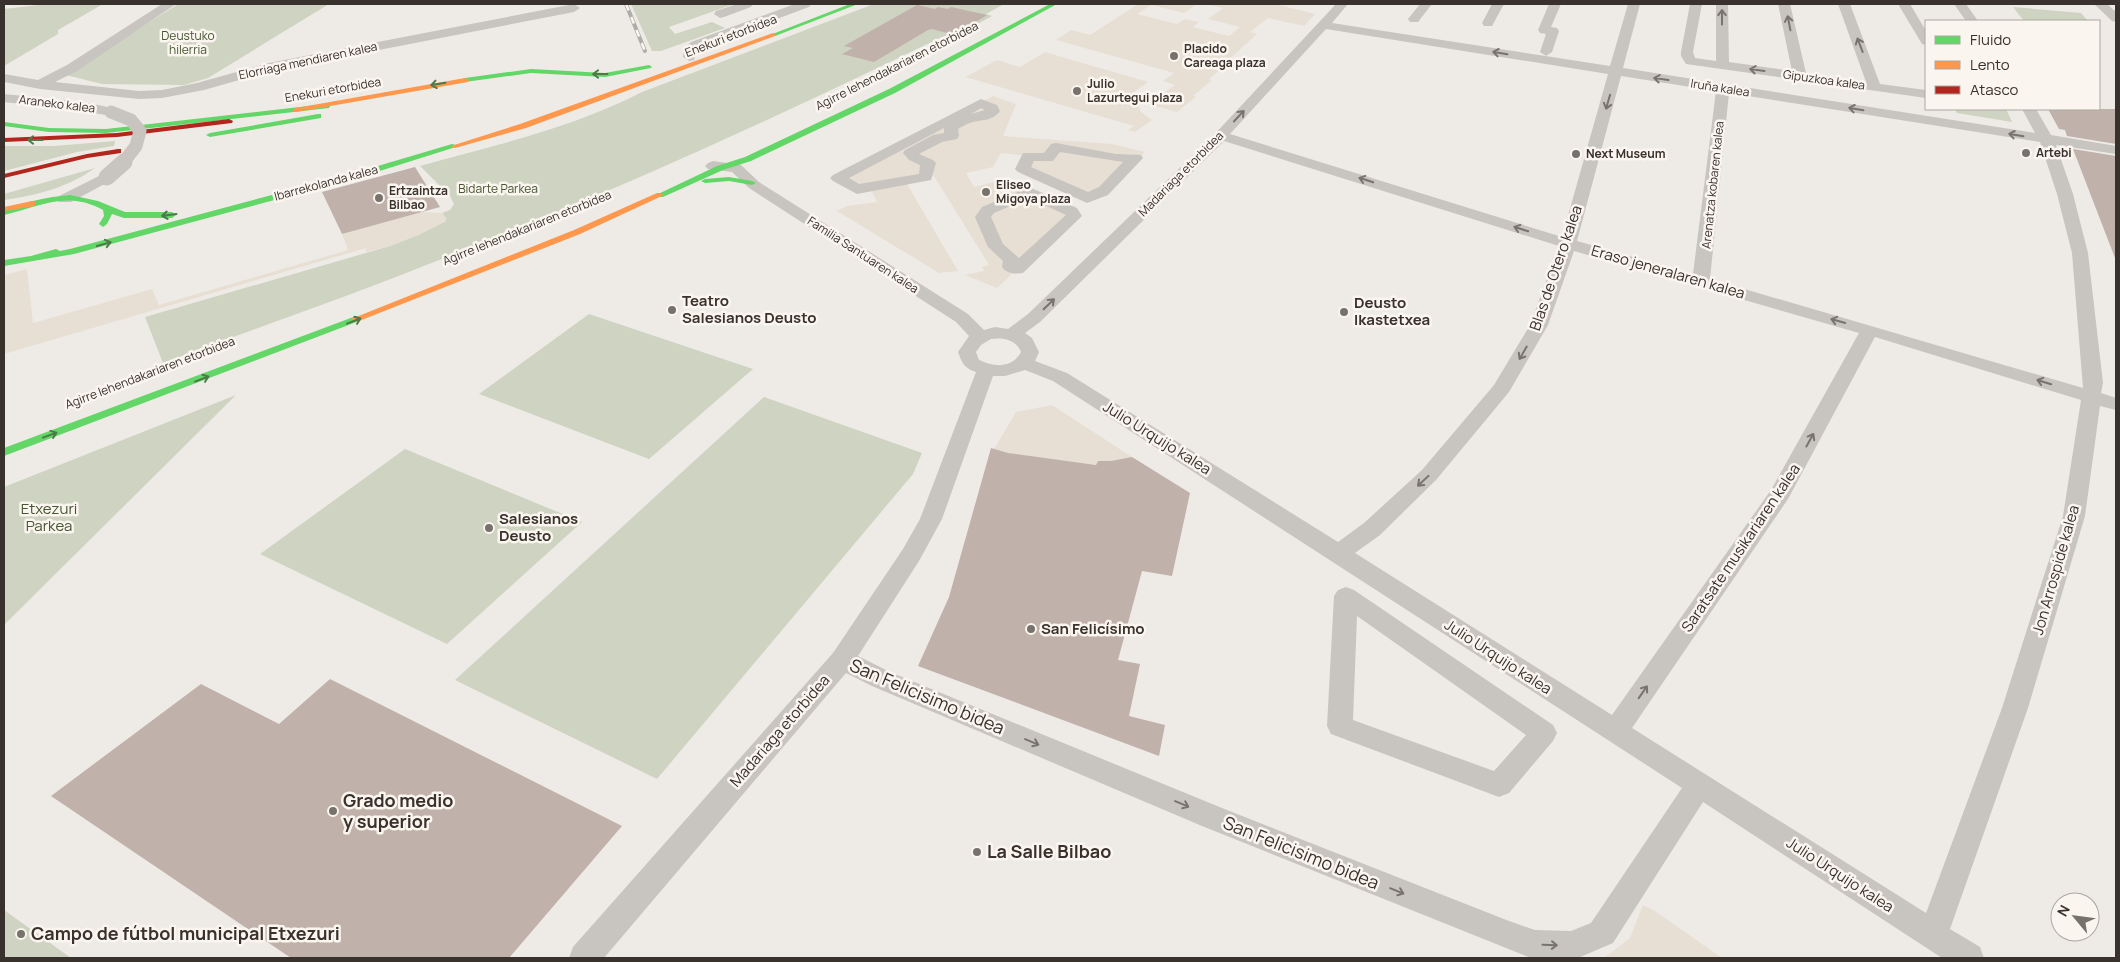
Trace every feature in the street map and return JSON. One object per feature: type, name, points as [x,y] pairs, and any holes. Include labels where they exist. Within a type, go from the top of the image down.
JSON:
[{"type":"main road","name":"Enekuri etorbidea","points":[[582,93],[838,4]]},
{"type":"main road","name":"Enekuri etorbidea","points":[[582,93],[609,95],[855,4]]},
{"type":"main road","name":"Agirre lehendakariaren etorbidea","points":[[4,452],[380,311],[636,206],[887,88],[1045,4]]},
{"type":"main road","name":"Agirre lehendakariaren etorbidea","points":[[4,441],[98,408],[429,282],[719,166],[748,159],[892,91],[1054,4]]},
{"type":"main road","points":[[650,81],[661,72],[683,64],[689,57]]},
{"type":"main road","name":"Enekuri etorbidea","points":[[4,140],[99,137],[170,130],[326,106],[491,75],[531,71],[605,75],[665,64]]},
{"type":"main road","name":"Enekuri etorbidea","points":[[203,138],[506,82],[529,80],[550,84]]},
{"type":"main road","name":"Ibarrekolanda kalea","points":[[32,204],[69,196],[100,201],[124,215],[167,216],[385,160],[512,122],[582,93]]},
{"type":"main road","name":"Ibarrekolanda kalea","points":[[36,258],[71,252],[364,173],[523,126],[609,95]]},
{"type":"main road","points":[[4,124],[48,130],[106,131],[326,106]]},
{"type":"main road","points":[[4,176],[87,156],[147,148],[12,186]]},
{"type":"main road","name":"Agirre lehendakariaren etorbidea","points":[[636,206],[666,198],[709,180],[748,179]]},
{"type":"main road","points":[[4,263],[36,258],[60,251],[93,234],[108,216],[100,201]]},
{"type":"main road","points":[[4,209],[32,204]]},
{"type":"main road","points":[[4,213],[32,204]]},
{"type":"street","points":[[40,85],[72,68],[170,4]]},
{"type":"street","points":[[747,4],[720,14],[747,25]]},
{"type":"street","points":[[689,57],[690,48],[695,45],[805,4]]},
{"type":"street","name":"Madariaga etorbidea","points":[[1011,335],[1034,318],[1221,136],[1342,4]]},
{"type":"street","points":[[1414,20],[1426,4]]},
{"type":"street","points":[[1488,23],[1498,4]]},
{"type":"street","points":[[1546,52],[1553,31],[1544,30],[1556,4]]},
{"type":"street","name":"Blas de Otero kalea","points":[[1338,553],[1372,529],[1429,475],[1502,388],[1539,325],[1568,244],[1634,4]]},
{"type":"street","name":"Gipuzkoa kalea","points":[[1696,4],[1687,56],[1691,61],[1925,94]]},
{"type":"street","points":[[1722,4],[1722,66]]},
{"type":"street","points":[[1784,4],[1800,76]]},
{"type":"street","points":[[1844,4],[1875,87]]},
{"type":"street","points":[[1904,4],[1925,39]]},
{"type":"street","points":[[1960,4],[1971,20]]},
{"type":"street","points":[[2100,4],[2116,18]]},
{"type":"street","name":"Elorriaga mendiaren kalea","points":[[4,78],[40,85],[139,95],[162,94],[199,87],[269,67],[574,8]]},
{"type":"street","name":"Iruña kalea","points":[[1323,25],[2116,150]]},
{"type":"street","name":"Arenatza kobaren kalea","points":[[1701,281],[1723,88]]},
{"type":"street","name":"Araneko kalea","points":[[4,98],[92,108],[111,112],[136,124],[139,130],[138,139],[126,160],[107,177]]},
{"type":"street","points":[[981,103],[992,108],[993,111],[988,115],[972,116],[951,127],[952,136],[938,138],[910,153],[914,158],[928,163],[926,178],[857,189],[838,178],[981,103]]},
{"type":"street","name":"Jon Arrospide kalea","points":[[1933,934],[2015,708],[2074,516],[2093,383],[2080,253],[2066,194],[2045,140],[2030,110]]},
{"type":"street","name":"Eraso jeneralaren kalea","points":[[1221,136],[1568,244],[1870,330],[2116,404]]},
{"type":"street","points":[[1056,148],[1107,155],[1114,158],[1136,158],[1102,192],[1087,198],[1024,171],[1022,169],[1028,156],[1048,158],[1056,148]]},
{"type":"street","points":[[748,159],[745,163],[748,179]]},
{"type":"street","name":"Familia Santuaren kalea","points":[[719,166],[736,168],[748,179],[962,318],[980,337]]},
{"type":"street","points":[[100,201],[107,177]]},
{"type":"street","points":[[69,196],[107,177]]},
{"type":"street","points":[[1029,192],[1071,211],[1074,216],[1017,269],[1011,267],[1012,259],[996,246],[983,217],[988,210],[1029,192]]},
{"type":"street","name":"Ibarrekolanda kalea","points":[[4,268],[36,258]]},
{"type":"street","name":"Saratsate musikariaren kalea","points":[[1615,732],[1780,494],[1870,330]]},
{"type":"street","points":[[995,333],[1011,335],[1025,341],[1028,346],[1030,352],[1024,362],[1007,370],[986,370],[971,363],[968,358],[968,346],[980,337],[995,333]]},
{"type":"street","name":"Julio Urquijo kalea","points":[[1024,362],[1060,377],[1969,958]]},
{"type":"street","name":"Madariaga etorbidea","points":[[584,958],[842,660],[912,556],[931,519],[974,398],[986,370]]},
{"type":"street","points":[[1346,596],[1544,733],[1499,786],[1340,726],[1346,596]]},
{"type":"street","name":"San Felicisimo bidea","points":[[842,660],[890,683],[1220,820],[1509,936],[1536,945],[1572,946],[1602,933],[1699,786]]},
{"type":"green space","points":[[47,4],[103,4],[58,30],[58,34],[4,66],[4,9]]},
{"type":"green space","name":"Deustuko hilerria","points":[[178,4],[329,4],[208,78],[184,85],[102,84],[66,75]]},
{"type":"green space","points":[[631,4],[734,4],[669,27],[675,34],[712,22],[725,28],[661,51],[652,51]]},
{"type":"green space","name":"Bidarte Parkea","points":[[874,4],[1004,4],[986,14],[992,16],[952,38],[944,36],[755,125],[563,210],[333,301],[163,363],[145,317],[390,246],[446,221],[442,213],[450,210],[454,204],[450,196],[420,166],[561,126],[615,105],[642,92]]},
{"type":"green space","points":[[2013,7],[2081,13],[2087,20],[2023,20]]},
{"type":"green space","points":[[1956,110],[2006,110],[2012,122],[1957,113]]},
{"type":"green space","points":[[115,141],[114,146],[77,152],[4,171],[4,146],[54,146]]},
{"type":"green space","points":[[95,168],[63,186],[28,196],[4,200],[4,194]]},
{"type":"green space","points":[[589,314],[753,369],[649,459],[479,394]]},
{"type":"green space","name":"Etxezuri Parkea","points":[[236,395],[4,625],[4,487]]},
{"type":"green space","points":[[764,397],[922,453],[913,474],[657,779],[455,680]]},
{"type":"green space","points":[[405,449],[582,522],[447,644],[260,554]]},
{"type":"green space","name":"Campo de fútbol municipal Etxezuri","points":[[4,910],[71,958],[4,958]]},
{"type":"shaded area","name":"Placido Careaga plaza","points":[[1138,4],[1197,4],[1184,13],[1151,5],[1137,14],[1177,24],[1185,19],[1199,22],[1193,27],[1229,36],[1240,27],[1208,19],[1223,8],[1205,4],[1275,4],[1315,14],[1304,26],[1268,18],[1250,32],[1257,34],[1209,79],[1212,80],[1193,96],[1196,97],[1177,112],[1148,104],[1175,85],[1163,81],[1174,73],[1056,40],[1071,30],[1090,35]]},
{"type":"shaded area","name":"Julio Lazurtegui plaza","points":[[1045,52],[1148,82],[1127,97],[1138,101],[1140,111],[1152,120],[1135,132],[1128,130],[1134,126],[965,77],[997,60],[1020,67]]},
{"type":"shaded area","name":"Eliseo Migoya plaza","points":[[993,96],[1016,104],[1003,136],[1112,144],[1145,152],[1093,196],[1025,171],[1028,156],[1001,153],[993,167],[966,173],[974,187],[998,181],[1006,182],[1071,211],[1074,216],[997,288],[965,275],[984,271],[982,267],[989,265],[934,176],[857,189],[838,178]]},
{"type":"shaded area","points":[[907,184],[958,271],[939,273],[837,211],[847,206],[877,202],[871,190]]},
{"type":"shaded area","points":[[418,212],[442,213],[446,221],[390,246],[366,252],[366,248],[4,354],[4,275],[27,269],[33,323],[152,289],[159,305],[348,250],[342,234]]},
{"type":"shaded area","points":[[1052,405],[1132,457],[1111,461],[1098,461],[1096,465],[1008,453],[994,449],[1016,412]]},
{"type":"shaded area","points":[[1643,905],[1655,911],[1722,958],[1604,958],[1630,938]]},
{"type":"building","points":[[917,5],[935,9],[938,7],[948,9],[951,7],[987,15],[958,33],[951,34],[932,29],[928,30],[874,62],[842,54],[853,48],[844,46]]},
{"type":"building","points":[[2116,109],[2116,144],[2067,136],[2065,130],[2059,129],[2049,110]]},
{"type":"building","points":[[2073,149],[2116,156],[2115,258]]},
{"type":"building","name":"Ertzaintza Bilbao","points":[[415,167],[440,207],[342,234],[322,192]]},
{"type":"building","name":"San Felicísimo","points":[[991,448],[1008,453],[1096,465],[1098,461],[1111,461],[1132,457],[1190,493],[1172,576],[1142,571],[1118,660],[1140,664],[1129,716],[1165,725],[1159,756],[918,666],[949,597]]},
{"type":"building","name":"Grado medio y superior","points":[[330,679],[622,826],[509,958],[291,958],[51,796],[201,684],[279,724]]},
{"type":"railway","points":[[626,4],[645,51]]},
{"type":"traffic: fast","points":[[773,35],[855,4]]},
{"type":"traffic: fast","points":[[660,195],[720,168],[748,159],[892,91],[1054,4]]},
{"type":"traffic: fast","points":[[465,80],[531,71],[605,75],[649,67]]},
{"type":"traffic: fast","points":[[4,124],[49,130],[106,131],[326,106]]},
{"type":"traffic: fast","points":[[210,135],[318,116]]},
{"type":"traffic: fast","points":[[39,257],[71,252],[364,173],[455,146]]},
{"type":"traffic: fast","points":[[705,181],[729,179],[752,183]]},
{"type":"traffic: fast","points":[[4,213],[43,201],[70,198],[83,199],[107,209],[108,216],[103,224]]},
{"type":"traffic: fast","points":[[107,209],[124,215],[172,215]]},
{"type":"traffic: fast","points":[[4,263],[32,259],[56,252]]},
{"type":"traffic: fast","points":[[4,452],[356,319]]},
{"type":"traffic: slow","points":[[455,146],[523,126],[773,35]]},
{"type":"traffic: slow","points":[[296,110],[465,80]]},
{"type":"traffic: slow","points":[[356,319],[577,232],[660,195]]},
{"type":"traffic: slow","points":[[4,209],[32,204]]},
{"type":"traffic: jam","points":[[4,140],[117,135],[229,121]]},
{"type":"traffic: jam","points":[[4,176],[87,156],[118,151]]},
{"type":"place","name":"Placido Careaga plaza","points":[[1174,56]]},
{"type":"place","name":"Julio Lazurtegui plaza","points":[[1077,91]]},
{"type":"place","name":"Artebi","points":[[2026,153]]},
{"type":"place","name":"Next Museum","points":[[1576,154]]},
{"type":"place","name":"Eliseo Migoya plaza","points":[[986,192]]},
{"type":"place","name":"Ertzaintza Bilbao","points":[[379,198]]},
{"type":"place","name":"Teatro Salesianos Deusto","points":[[672,310]]},
{"type":"place","name":"Deusto Ikastetxea","points":[[1344,312]]},
{"type":"place","name":"Salesianos Deusto","points":[[489,528]]},
{"type":"place","name":"San Felicísimo","points":[[1031,629]]},
{"type":"place","name":"Grado medio y superior","points":[[333,811]]},
{"type":"place","name":"La Salle Bilbao","points":[[977,852]]},
{"type":"place","name":"Campo de fútbol municipal Etxezuri","points":[[21,934]]}]
